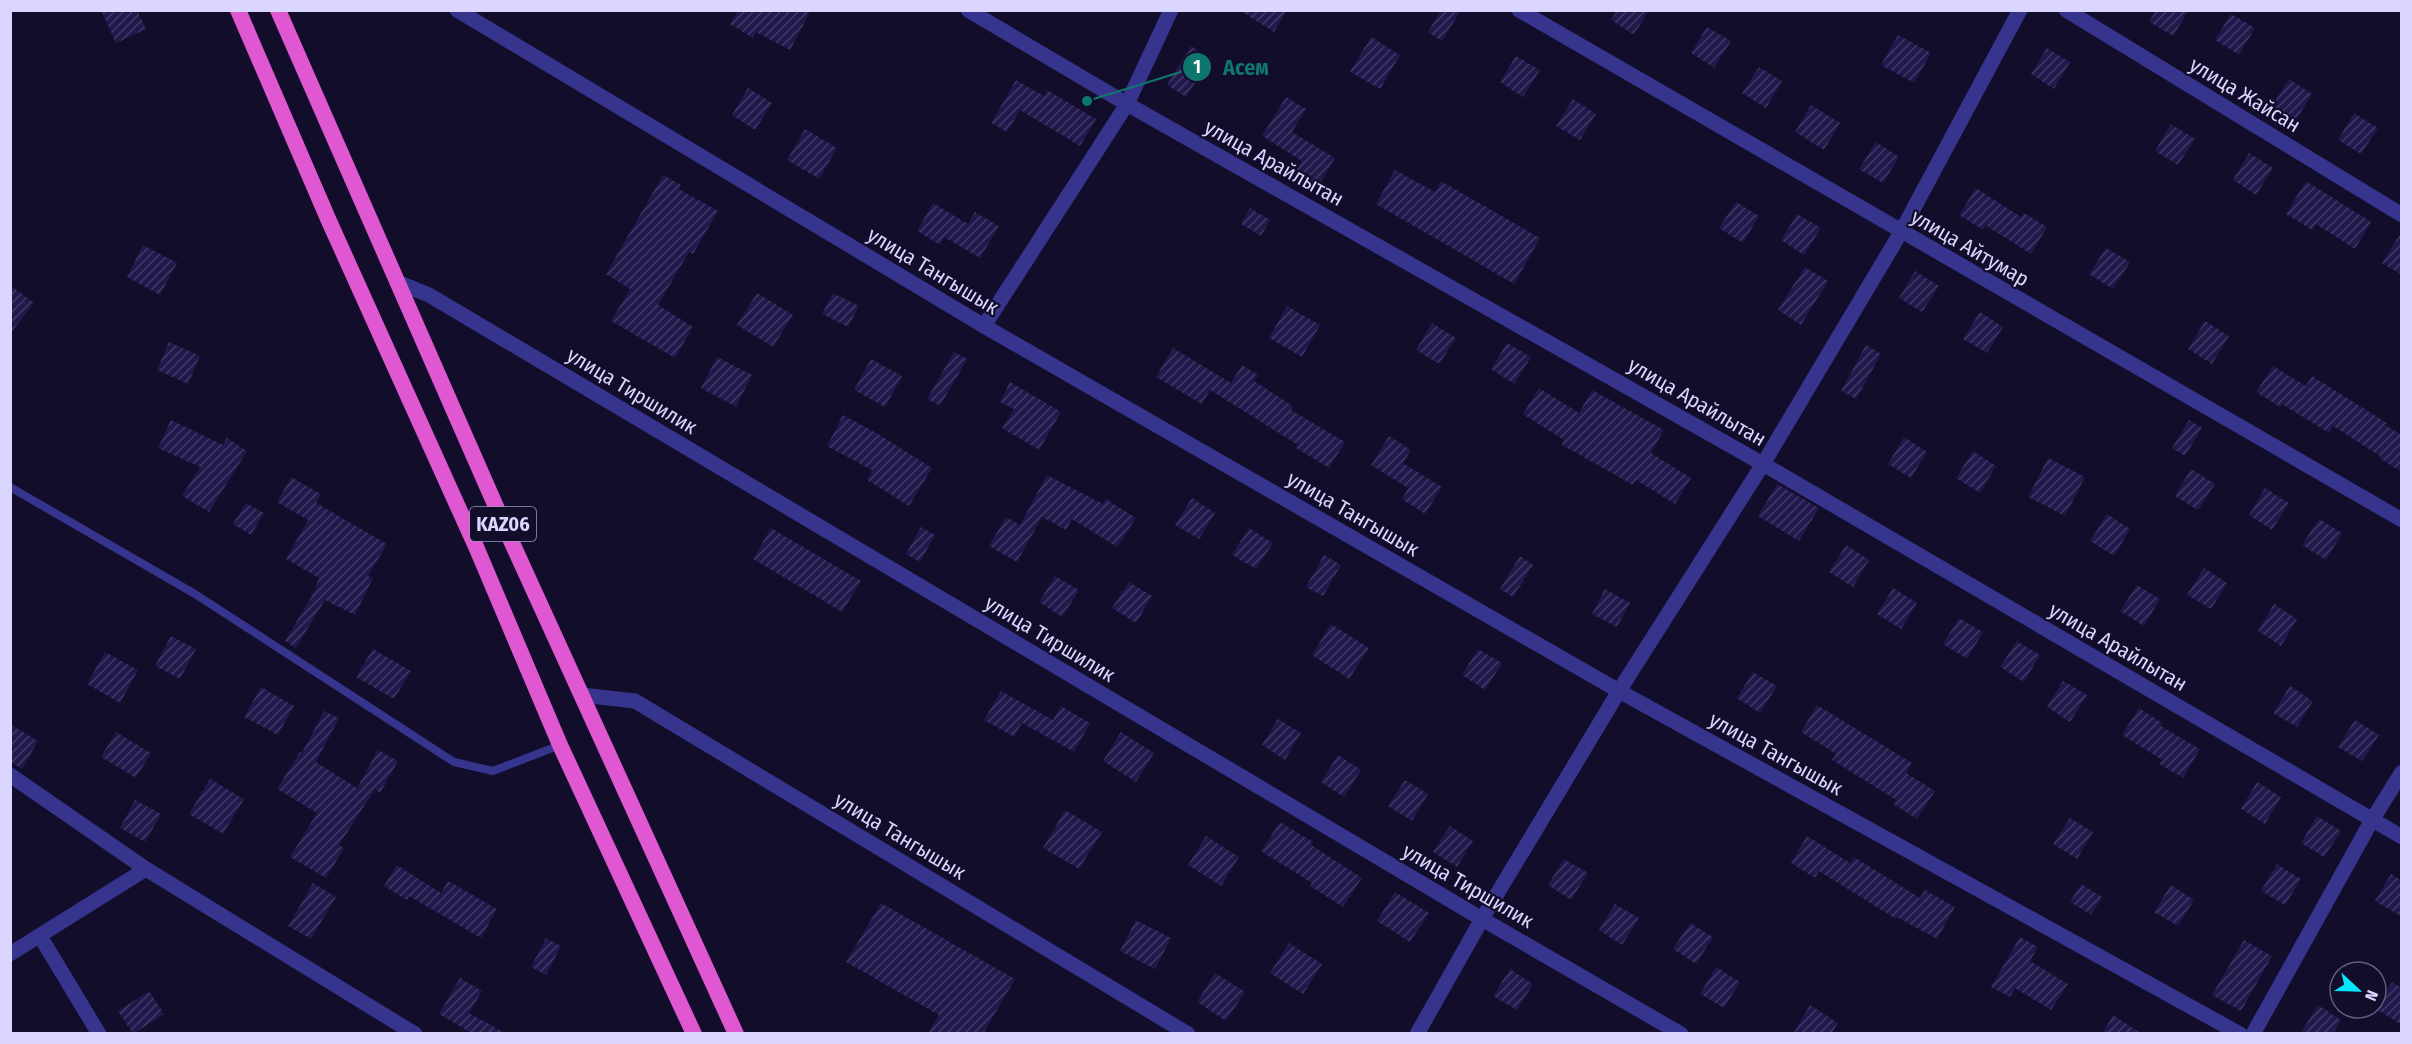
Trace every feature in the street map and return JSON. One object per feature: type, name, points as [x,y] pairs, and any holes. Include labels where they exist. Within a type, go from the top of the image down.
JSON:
[{"type":"highway","name":"KАZ06","points":[[238,10],[329,221],[477,549],[560,745],[694,1034]]},
{"type":"highway","name":"KАZ06","points":[[278,10],[508,534],[736,1034]]},
{"type":"street","name":"улица Тангышык","points":[[458,10],[984,326],[1619,691],[2240,1034]]},
{"type":"street","name":"улица Арайлытан","points":[[968,10],[1127,104],[1763,464],[2402,837]]},
{"type":"street","points":[[984,326],[1127,104],[1171,10]]},
{"type":"street","name":"улица Айтумар","points":[[1519,10],[2402,520]]},
{"type":"street","points":[[1416,1034],[1619,691],[1763,464],[1901,232],[2020,10]]},
{"type":"street","name":"улица Жайсан","points":[[2066,10],[2402,215]]},
{"type":"street","name":"улица Тиршилик","points":[[397,282],[429,295],[1482,919],[1681,1034]]},
{"type":"street","name":"улица Тангышык","points":[[582,695],[635,701],[1188,1034]]},
{"type":"street","points":[[2253,1034],[2372,820],[2402,772]]},
{"type":"street","points":[[10,775],[146,869],[415,1034]]},
{"type":"street","points":[[10,954],[146,869]]},
{"type":"street","points":[[40,936],[99,1034]]},
{"type":"street","points":[[389,1019],[398,1034]]},
{"type":"lane","points":[[10,487],[195,594],[454,762],[492,771],[560,745]]},
{"type":"building","points":[[101,10],[137,10],[146,29],[116,43]]},
{"type":"building","points":[[738,10],[811,10],[790,50],[756,32],[753,38],[730,24]]},
{"type":"building","points":[[1239,10],[1287,10],[1274,32]]},
{"type":"building","points":[[1441,10],[1461,10],[1442,41],[1428,32]]},
{"type":"building","points":[[1617,10],[1649,10],[1634,35],[1611,20]]},
{"type":"building","points":[[2156,10],[2189,10],[2173,36],[2149,22]]},
{"type":"building","points":[[2231,14],[2255,28],[2239,55],[2215,40]]},
{"type":"building","points":[[1707,27],[1731,41],[1714,68],[1691,53]]},
{"type":"building","points":[[1898,35],[1931,53],[1914,83],[1881,65]]},
{"type":"building","points":[[1371,37],[1400,55],[1380,89],[1350,72]]},
{"type":"building","points":[[1191,46],[1211,58],[1186,97],[1167,85]]},
{"type":"building","points":[[2047,48],[2070,62],[2054,89],[2031,74]]},
{"type":"building","points":[[1516,56],[1540,70],[1523,97],[1500,82]]},
{"type":"building","points":[[1759,67],[1782,81],[1766,108],[1742,93]]},
{"type":"building","points":[[2289,79],[2312,94],[2296,120],[2272,106]]},
{"type":"building","points":[[1016,80],[1044,96],[1047,90],[1096,119],[1080,146],[1020,110],[1007,132],[991,123]]},
{"type":"building","points":[[748,88],[772,103],[755,130],[732,115]]},
{"type":"building","points":[[1286,97],[1306,109],[1292,132],[1335,158],[1318,187],[1295,173],[1302,161],[1262,136]]},
{"type":"building","points":[[1573,99],[1596,114],[1580,140],[1556,126]]},
{"type":"building","points":[[1811,105],[1840,123],[1824,150],[1795,132]]},
{"type":"building","points":[[2354,113],[2378,128],[2361,154],[2338,140]]},
{"type":"building","points":[[2171,124],[2195,139],[2178,165],[2155,151]]},
{"type":"building","points":[[805,129],[837,148],[819,179],[787,160]]},
{"type":"building","points":[[1876,142],[1899,157],[1883,183],[1859,169]]},
{"type":"building","points":[[2249,153],[2273,168],[2256,195],[2233,180]]},
{"type":"building","points":[[1395,170],[1435,192],[1441,181],[1540,238],[1514,284],[1376,204]]},
{"type":"building","points":[[663,175],[681,185],[679,189],[718,211],[693,254],[689,252],[658,305],[693,327],[675,358],[611,321],[630,289],[606,274]]},
{"type":"building","points":[[2306,181],[2371,222],[2355,249],[2316,224],[2312,230],[2286,214]]},
{"type":"building","points":[[1976,188],[2021,217],[2024,213],[2047,227],[2031,254],[1985,225],[1983,230],[1959,215]]},
{"type":"building","points":[[1736,202],[1759,216],[1743,243],[1719,228]]},
{"type":"building","points":[[933,203],[968,224],[975,212],[999,226],[980,258],[944,237],[940,245],[917,231]]},
{"type":"building","points":[[1250,208],[1270,220],[1261,236],[1241,224]]},
{"type":"building","points":[[1797,214],[1821,228],[1804,255],[1781,240]]},
{"type":"building","points":[[2402,231],[2402,275],[2382,263]]},
{"type":"building","points":[[143,245],[177,263],[160,295],[127,277]]},
{"type":"building","points":[[2106,248],[2130,262],[2113,289],[2089,274]]},
{"type":"building","points":[[1805,267],[1828,281],[1801,325],[1778,310]]},
{"type":"building","points":[[1915,271],[1939,286],[1922,312],[1899,298]]},
{"type":"building","points":[[10,285],[34,303],[10,334]]},
{"type":"building","points":[[757,293],[793,315],[773,347],[737,325]]},
{"type":"building","points":[[833,293],[859,306],[848,327],[822,314]]},
{"type":"building","points":[[1287,306],[1320,325],[1302,357],[1269,338]]},
{"type":"building","points":[[1980,312],[2003,327],[1987,353],[1963,339]]},
{"type":"building","points":[[2205,321],[2229,336],[2212,364],[2188,349]]},
{"type":"building","points":[[1432,323],[1456,338],[1439,364],[1416,350]]},
{"type":"building","points":[[169,342],[200,356],[188,384],[157,370]]},
{"type":"building","points":[[1507,343],[1531,357],[1514,384],[1491,369]]},
{"type":"building","points":[[1866,345],[1881,354],[1856,399],[1841,391]]},
{"type":"building","points":[[1173,348],[1231,383],[1242,365],[1258,375],[1254,381],[1293,406],[1291,410],[1345,442],[1329,468],[1296,448],[1298,445],[1210,390],[1202,404],[1156,377]]},
{"type":"building","points":[[954,352],[967,359],[940,406],[927,399]]},
{"type":"building","points":[[717,357],[752,375],[736,407],[701,388]]},
{"type":"building","points":[[871,359],[902,376],[885,407],[854,390]]},
{"type":"building","points":[[2273,366],[2306,386],[2312,376],[2387,423],[2385,425],[2402,435],[2402,472],[2333,426],[2329,433],[2282,404],[2280,407],[2256,392]]},
{"type":"building","points":[[1010,382],[1061,412],[1039,450],[1002,428],[1014,409],[1000,402]]},
{"type":"building","points":[[1539,388],[1579,413],[1592,390],[1664,430],[1651,453],[1691,478],[1675,504],[1636,480],[1633,485],[1562,445],[1564,440],[1523,414]]},
{"type":"building","points":[[843,415],[932,468],[909,506],[867,480],[872,470],[827,446]]},
{"type":"building","points":[[171,420],[223,445],[227,438],[247,451],[209,512],[182,496],[200,467],[158,448]]},
{"type":"building","points":[[2189,420],[2202,428],[2185,456],[2172,448]]},
{"type":"building","points":[[1389,436],[1411,450],[1403,463],[1442,487],[1425,514],[1402,499],[1408,488],[1371,465]]},
{"type":"building","points":[[1904,437],[1927,452],[1911,478],[1888,464]]},
{"type":"building","points":[[1973,451],[1996,466],[1980,493],[1956,478]]},
{"type":"building","points":[[2048,458],[2085,477],[2065,516],[2028,497]]},
{"type":"building","points":[[2191,469],[2215,484],[2198,510],[2175,496]]},
{"type":"building","points":[[1047,475],[1103,504],[1106,499],[1136,518],[1117,547],[1072,519],[1066,530],[1042,517],[1017,562],[989,546],[1006,517],[1020,525]]},
{"type":"building","points":[[291,477],[321,494],[316,503],[387,544],[368,576],[373,578],[355,615],[325,600],[296,648],[285,641],[313,594],[319,578],[286,559],[308,520],[277,502]]},
{"type":"building","points":[[1777,484],[1819,508],[1799,541],[1758,516]]},
{"type":"building","points":[[2265,488],[2289,503],[2272,530],[2249,515]]},
{"type":"building","points":[[1192,498],[1215,513],[1199,539],[1175,525]]},
{"type":"building","points":[[246,503],[264,513],[251,535],[233,524]]},
{"type":"building","points":[[2107,514],[2130,529],[2114,556],[2090,541]]},
{"type":"building","points":[[2319,519],[2342,533],[2326,560],[2302,545]]},
{"type":"building","points":[[921,527],[935,535],[920,562],[906,554]]},
{"type":"building","points":[[771,528],[861,581],[842,612],[753,559]]},
{"type":"building","points":[[1249,528],[1273,543],[1256,569],[1232,555]]},
{"type":"building","points":[[1846,545],[1869,560],[1853,587],[1829,572]]},
{"type":"building","points":[[1324,555],[1341,565],[1323,596],[1306,587]]},
{"type":"building","points":[[1520,556],[1533,565],[1513,597],[1500,589]]},
{"type":"building","points":[[2204,568],[2227,583],[2211,609],[2187,595]]},
{"type":"building","points":[[1055,576],[1079,590],[1062,617],[1039,602]]},
{"type":"building","points":[[1129,582],[1152,596],[1136,623],[1112,608]]},
{"type":"building","points":[[2137,585],[2160,599],[2144,626],[2120,611]]},
{"type":"building","points":[[1893,588],[1917,603],[1901,629],[1877,614]]},
{"type":"building","points":[[1605,589],[1630,603],[1617,627],[1592,614]]},
{"type":"building","points":[[2274,604],[2297,619],[2281,646],[2258,631]]},
{"type":"building","points":[[1959,618],[1983,632],[1967,659],[1943,644]]},
{"type":"building","points":[[1331,624],[1369,648],[1349,679],[1312,655]]},
{"type":"building","points":[[171,636],[196,649],[180,679],[155,666]]},
{"type":"building","points":[[2017,641],[2040,655],[2024,682],[2000,667]]},
{"type":"building","points":[[373,649],[411,671],[394,699],[356,677]]},
{"type":"building","points":[[1478,649],[1502,663],[1485,690],[1462,675]]},
{"type":"building","points":[[105,652],[138,670],[120,703],[87,684]]},
{"type":"building","points":[[1753,672],[1777,686],[1760,713],[1737,698]]},
{"type":"building","points":[[2063,681],[2087,695],[2070,722],[2047,707]]},
{"type":"building","points":[[2290,686],[2313,701],[2297,727],[2273,713]]},
{"type":"building","points":[[261,687],[294,706],[278,735],[244,717]]},
{"type":"building","points":[[1001,691],[1053,720],[1061,706],[1090,723],[1074,752],[1022,723],[1014,737],[984,720]]},
{"type":"building","points":[[1817,705],[1912,763],[1906,773],[1935,791],[1917,819],[1893,804],[1896,800],[1832,760],[1836,754],[1801,732]]},
{"type":"building","points":[[2139,708],[2162,723],[2161,726],[2200,749],[2183,778],[2159,764],[2162,760],[2122,735]]},
{"type":"building","points":[[324,711],[339,718],[316,762],[357,788],[378,750],[398,761],[380,793],[375,789],[339,845],[344,848],[326,878],[290,857],[317,813],[277,789],[300,752],[302,753]]},
{"type":"building","points":[[1278,719],[1301,733],[1285,760],[1262,745]]},
{"type":"building","points":[[2355,720],[2379,735],[2362,761],[2338,747]]},
{"type":"building","points":[[10,724],[38,741],[22,769],[10,762]]},
{"type":"building","points":[[116,732],[151,753],[136,778],[101,757]]},
{"type":"building","points":[[1121,732],[1154,753],[1136,782],[1103,761]]},
{"type":"building","points":[[1338,755],[1361,770],[1344,797],[1321,782]]},
{"type":"building","points":[[210,779],[244,799],[223,834],[189,814]]},
{"type":"building","points":[[1405,780],[1428,794],[1412,821],[1388,806]]},
{"type":"building","points":[[2257,782],[2281,797],[2265,824],[2241,809]]},
{"type":"building","points":[[135,800],[161,814],[145,842],[120,828]]},
{"type":"building","points":[[1065,810],[1102,832],[1079,869],[1043,848]]},
{"type":"building","points":[[2317,816],[2341,831],[2324,857],[2301,843]]},
{"type":"building","points":[[2070,818],[2093,832],[2077,859],[2053,844]]},
{"type":"building","points":[[1280,822],[1313,842],[1311,845],[1362,878],[1343,907],[1310,886],[1312,883],[1261,851]]},
{"type":"building","points":[[1450,826],[1473,841],[1457,867],[1433,852]]},
{"type":"building","points":[[1206,836],[1239,857],[1221,886],[1188,865]]},
{"type":"building","points":[[1807,836],[1850,863],[1854,857],[1920,898],[1925,890],[1955,907],[1937,939],[1897,917],[1896,919],[1819,871],[1815,878],[1791,863]]},
{"type":"building","points":[[1564,859],[1588,873],[1571,900],[1548,885]]},
{"type":"building","points":[[2277,864],[2301,879],[2285,905],[2261,891]]},
{"type":"building","points":[[397,865],[441,893],[448,881],[497,909],[481,938],[409,896],[407,900],[384,886]]},
{"type":"building","points":[[2391,874],[2402,881],[2402,917],[2375,901]]},
{"type":"building","points":[[313,883],[336,897],[311,939],[288,926]]},
{"type":"building","points":[[2081,884],[2102,897],[2091,915],[2070,902]]},
{"type":"building","points":[[2171,885],[2194,900],[2178,926],[2154,912]]},
{"type":"building","points":[[1395,892],[1429,913],[1410,942],[1377,921]]},
{"type":"building","points":[[881,903],[1015,979],[983,1034],[928,1034],[939,1015],[846,962]]},
{"type":"building","points":[[1615,904],[1639,918],[1622,945],[1599,930]]},
{"type":"building","points":[[1136,920],[1171,938],[1155,969],[1120,951]]},
{"type":"building","points":[[1690,923],[1713,937],[1696,964],[1673,949]]},
{"type":"building","points":[[2020,937],[2038,947],[2030,961],[2068,984],[2051,1010],[2015,988],[2010,997],[1991,987]]},
{"type":"building","points":[[546,938],[561,946],[546,975],[531,967]]},
{"type":"building","points":[[2244,940],[2272,956],[2241,1011],[2212,995]]},
{"type":"building","points":[[1289,943],[1322,964],[1303,994],[1270,973]]},
{"type":"building","points":[[1716,967],[1740,982],[1724,1008],[1700,994]]},
{"type":"building","points":[[1510,969],[1533,984],[1517,1010],[1493,996]]},
{"type":"building","points":[[1215,973],[1245,992],[1226,1021],[1197,1002]]},
{"type":"building","points":[[460,978],[482,991],[469,1013],[507,1034],[473,1034],[439,1014]]},
{"type":"building","points":[[2392,982],[2402,988],[2402,1025],[2388,1016],[2388,989]]},
{"type":"building","points":[[149,991],[164,1014],[133,1034],[118,1011]]},
{"type":"building","points":[[1810,1005],[1838,1023],[1831,1034],[1793,1034]]},
{"type":"building","points":[[2318,1005],[2328,1012],[2328,1020],[2341,1020],[2333,1034],[2300,1034]]},
{"type":"building","points":[[2113,1015],[2142,1034],[2102,1034]]},
{"type":"place","name":"Асем","points":[[1087,101]]}]
